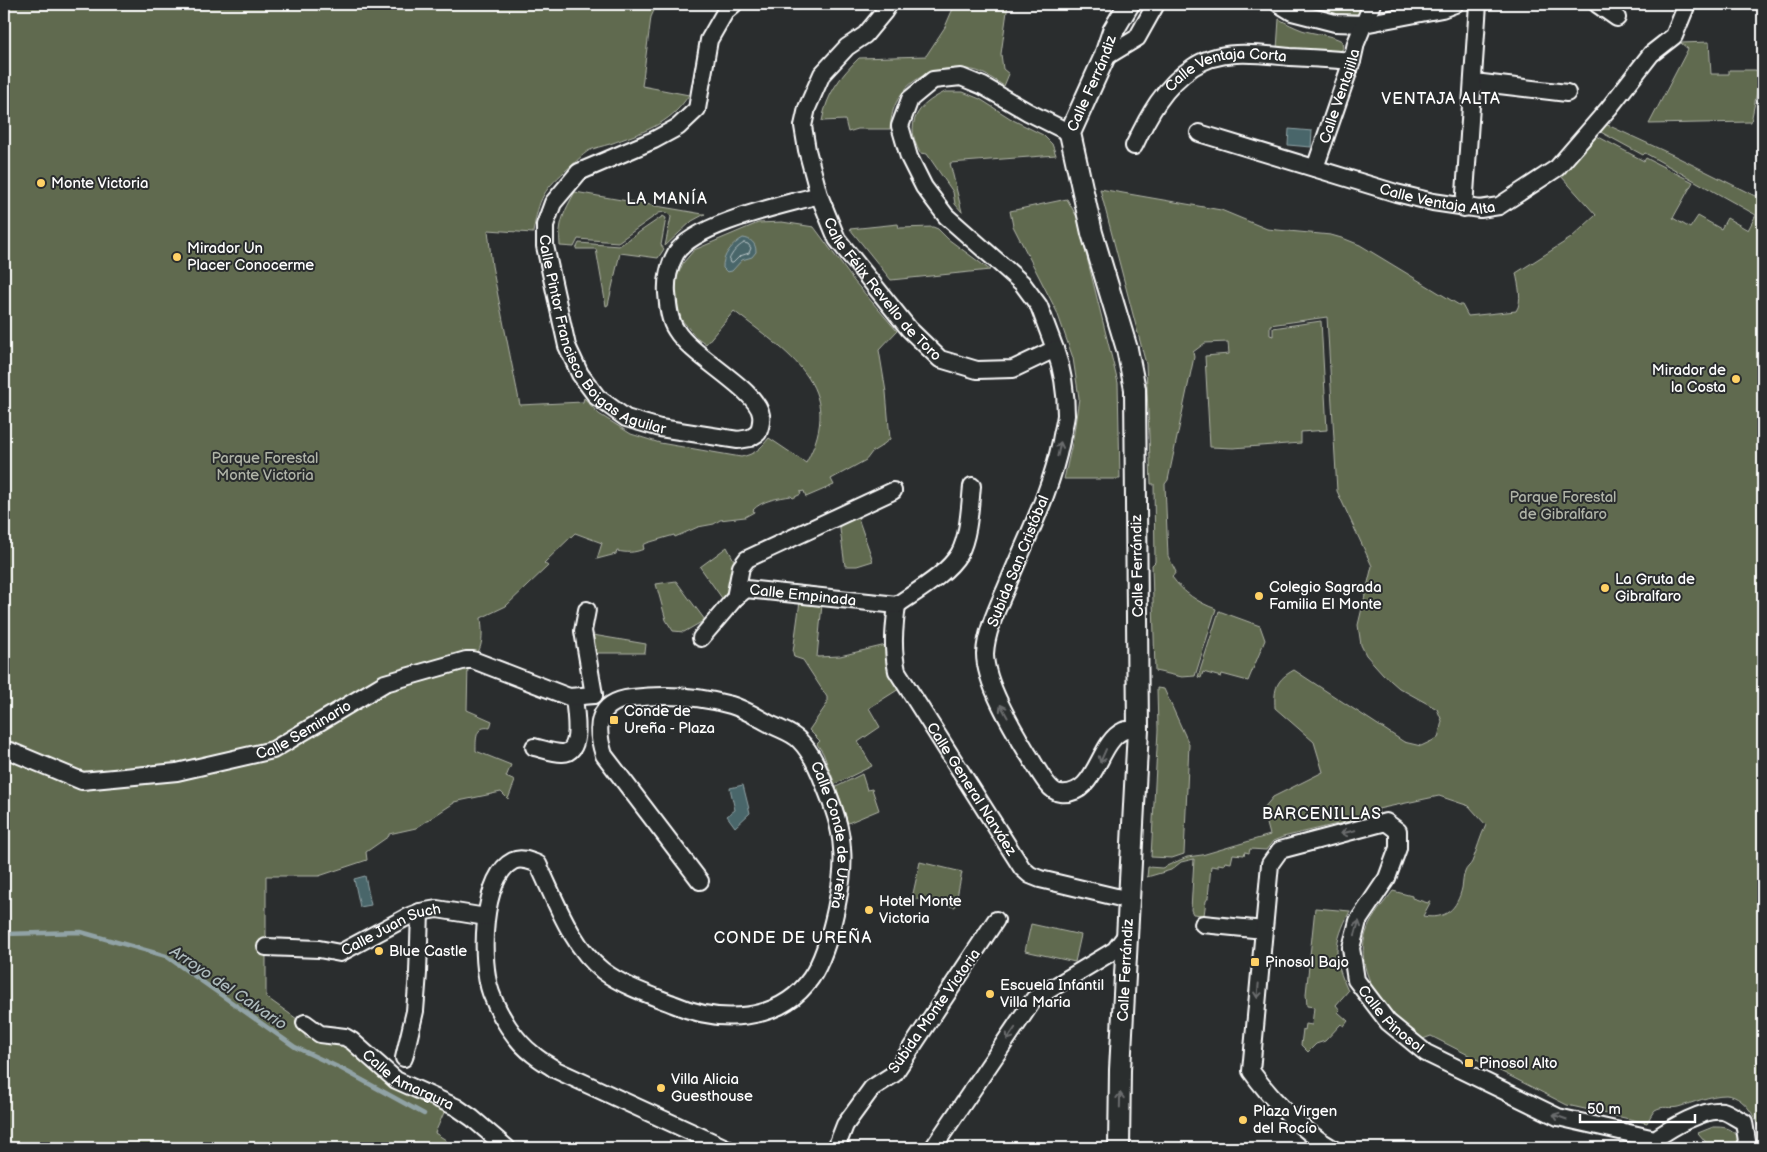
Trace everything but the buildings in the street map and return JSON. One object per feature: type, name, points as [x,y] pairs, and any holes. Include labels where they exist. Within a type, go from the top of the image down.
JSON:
[{"type":"main road","name":"Calle Ferrándiz","points":[[1119,1148],[1120,1070],[1138,730],[1135,389],[1127,349],[1092,233],[1070,133],[1104,58],[1113,31],[1127,5]]},
{"type":"street","name":"Calle Pintor Francisco Boigas Aguilar","points":[[734,4],[725,12],[710,40],[697,109],[678,127],[654,140],[579,172],[553,203],[546,225],[545,246],[567,346],[580,374],[597,397],[626,418],[660,428],[738,440],[750,438],[758,434],[761,414],[752,397],[690,348],[675,329],[668,306],[666,281],[676,253],[698,234],[731,220],[819,195]]},
{"type":"street","name":"Calle Félix Revello de Toro","points":[[889,4],[865,35],[846,47],[822,74],[807,108],[803,126],[807,150],[819,195],[837,239],[910,329],[940,359],[977,370],[1013,369],[1055,349]]},
{"type":"street","points":[[1104,58],[1137,38],[1156,4]]},
{"type":"street","points":[[1279,4],[1292,12],[1334,23],[1364,24],[1442,9],[1456,4]]},
{"type":"street","name":"Calle Ventajilla","points":[[1315,168],[1352,61],[1356,43],[1372,4]]},
{"type":"street","points":[[1464,208],[1478,4]]},
{"type":"street","points":[[1597,4],[1617,18]]},
{"type":"street","name":"Calle Ventaja Alta","points":[[1199,133],[1396,193],[1464,208],[1480,209],[1499,206],[1557,168],[1609,108],[1651,54],[1674,36],[1685,9]]},
{"type":"street","name":"Calle Ventaja Corta","points":[[1134,146],[1149,114],[1171,86],[1193,67],[1218,56],[1245,54],[1352,61]]},
{"type":"street","points":[[1055,349],[1039,306],[1022,283],[946,216],[924,186],[909,157],[900,126],[910,99],[933,80],[962,77],[983,86],[1070,133]]},
{"type":"street","points":[[1474,82],[1567,92]]},
{"type":"street","name":"Subida San Cristóbal","points":[[1055,349],[1065,384],[1066,417],[1058,456],[1045,496],[990,628],[985,655],[992,686],[1022,743],[1048,786],[1058,794],[1071,793],[1084,785],[1098,766],[1110,741],[1124,730],[1138,730]]},
{"type":"street","points":[[897,605],[949,567],[960,553],[965,540],[972,486]]},
{"type":"street","points":[[735,598],[741,567],[747,559],[893,491]]},
{"type":"street","name":"Calle Empinada","points":[[701,638],[735,598],[746,589],[897,605]]},
{"type":"street","name":"Calle General Narváez","points":[[897,605],[893,656],[897,671],[1022,868],[1030,875],[1040,879],[1129,900]]},
{"type":"street","points":[[587,610],[583,631],[594,696],[609,704],[600,718],[599,732],[604,755],[700,881]]},
{"type":"street","name":"Calle Seminario","points":[[4,751],[10,751],[82,781],[177,772],[273,750],[385,683],[466,660],[473,660],[569,697],[594,696]]},
{"type":"street","name":"Calle Conde de Ureña","points":[[609,704],[629,698],[665,696],[694,698],[732,705],[799,740],[816,765],[836,815],[843,850],[841,885],[832,927],[817,968],[810,979],[791,999],[781,1005],[754,1014],[724,1017],[688,1011],[630,987],[603,971],[585,954],[572,934],[538,864],[525,859],[514,860],[499,871],[486,917],[484,952],[491,992],[501,1014],[514,1035],[532,1054],[556,1070],[726,1148]]},
{"type":"street","points":[[534,747],[562,753],[569,752],[574,747],[577,737],[574,697]]},
{"type":"street","name":"Calle Pinosol","points":[[1332,1148],[1317,1140],[1266,1092],[1252,1070],[1270,864],[1280,850],[1386,822],[1398,831],[1398,848],[1387,878],[1358,921],[1351,948],[1356,980],[1388,1022],[1426,1053],[1558,1117],[1655,1139],[1672,1127],[1713,1110],[1725,1111],[1744,1122],[1747,1141],[1744,1148]]},
{"type":"street","name":"Calle Juan Such","points":[[266,947],[319,949],[340,953],[420,912],[437,909],[486,917]]},
{"type":"street","points":[[404,1058],[415,1011],[420,912]]},
{"type":"street","name":"Subida Monte Victoria","points":[[836,1148],[845,1125],[872,1088],[894,1074],[996,920]]},
{"type":"street","points":[[1202,924],[1264,930]]},
{"type":"street","points":[[933,1148],[1034,999],[1116,950],[1127,934]]},
{"type":"street","points":[[1100,960],[1110,961],[1119,966],[1125,975]]},
{"type":"street","name":"Calle Amargura","points":[[305,1023],[320,1034],[345,1037],[352,1041],[396,1080],[456,1107],[507,1148]]},
{"type":"green space","name":"Parque Forestal Monte Victoria","points":[[4,4],[657,4],[651,17],[642,86],[689,95],[681,106],[654,127],[590,150],[584,154],[548,188],[540,202],[533,233],[488,230],[492,266],[520,405],[583,402],[584,398],[599,414],[631,434],[660,443],[741,457],[757,450],[769,438],[806,463],[817,436],[820,413],[816,392],[806,374],[774,342],[734,311],[706,344],[695,336],[681,319],[676,303],[676,279],[683,263],[694,250],[758,223],[782,222],[814,227],[854,281],[897,331],[879,350],[886,392],[890,439],[872,452],[866,460],[831,479],[834,485],[806,497],[804,491],[793,498],[791,496],[766,502],[745,517],[720,520],[714,524],[698,527],[675,537],[674,535],[647,543],[643,545],[644,549],[630,552],[617,551],[616,554],[597,559],[602,543],[575,533],[544,563],[548,566],[506,606],[481,618],[480,649],[468,664],[467,710],[492,721],[490,728],[481,729],[477,734],[476,751],[511,765],[506,777],[515,781],[508,799],[501,792],[454,802],[416,828],[389,834],[389,836],[366,852],[367,860],[319,876],[266,876],[266,997],[297,1019],[306,1038],[339,1042],[358,1056],[392,1087],[446,1108],[435,1133],[446,1140],[445,1148],[4,1148]]},
{"type":"green space","points":[[955,4],[1008,4],[1001,54],[1003,69],[1009,74],[1004,86],[977,71],[954,68],[942,70],[920,78],[910,84],[902,93],[894,109],[890,129],[858,129],[848,132],[845,120],[822,121],[827,102],[835,86],[859,58],[926,56],[945,27]]},
{"type":"green space","points":[[1306,4],[1364,4],[1359,14],[1337,14]]},
{"type":"green space","points":[[1279,19],[1302,30],[1338,39],[1342,41],[1343,49],[1336,53],[1277,49]]},
{"type":"green space","points":[[1709,42],[1711,74],[1729,74],[1729,70],[1755,70],[1761,72],[1751,122],[1649,124],[1688,49],[1681,43]]},
{"type":"green space","points":[[945,92],[963,92],[980,99],[1013,120],[1043,135],[1052,144],[1056,155],[950,163],[962,212],[955,204],[953,192],[927,154],[920,153],[913,133],[913,124],[921,109],[935,97]]},
{"type":"green space","name":"Parque Forestal de Gibralfaro","points":[[1601,122],[1755,196],[1763,191],[1763,1148],[1760,1148],[1761,1140],[1753,1115],[1741,1101],[1734,1097],[1720,1095],[1678,1107],[1664,1107],[1655,1110],[1647,1123],[1567,1105],[1431,1036],[1423,1039],[1410,1030],[1386,1006],[1368,978],[1364,962],[1363,946],[1369,925],[1393,891],[1428,903],[1431,901],[1423,916],[1438,916],[1454,907],[1460,895],[1464,875],[1472,862],[1486,825],[1469,806],[1439,796],[1378,809],[1379,814],[1283,837],[1273,841],[1266,850],[1250,849],[1249,853],[1245,852],[1244,855],[1233,854],[1231,863],[1218,864],[1218,867],[1211,866],[1208,898],[1204,915],[1193,914],[1191,910],[1194,859],[1181,862],[1171,870],[1147,877],[1148,867],[1162,868],[1187,857],[1202,855],[1270,835],[1263,809],[1273,797],[1323,772],[1314,742],[1275,708],[1277,685],[1283,677],[1294,670],[1404,742],[1421,746],[1438,738],[1442,721],[1437,709],[1399,688],[1383,674],[1366,655],[1361,645],[1358,625],[1372,566],[1337,491],[1327,317],[1270,325],[1270,335],[1273,336],[1273,328],[1321,321],[1327,430],[1301,432],[1301,443],[1233,448],[1210,447],[1205,356],[1229,354],[1228,342],[1205,343],[1193,352],[1194,357],[1168,480],[1165,484],[1168,556],[1176,572],[1172,577],[1181,588],[1191,596],[1216,609],[1195,676],[1182,677],[1155,671],[1152,565],[1155,562],[1154,484],[1151,484],[1146,364],[1100,189],[1221,210],[1267,229],[1331,235],[1345,239],[1360,245],[1459,305],[1462,305],[1468,316],[1516,311],[1520,297],[1516,273],[1571,238],[1596,215],[1560,175],[1593,134],[1644,161],[1646,158],[1693,182],[1673,218],[1690,228],[1698,216],[1721,229],[1727,218],[1748,230],[1756,215],[1645,153],[1643,155],[1597,130]]},
{"type":"green space","points":[[575,192],[705,214],[692,221],[665,246],[671,217],[665,212],[659,213],[618,242],[578,239],[574,247],[560,246],[560,231],[563,218]]},
{"type":"green space","points":[[1067,199],[1077,217],[1118,383],[1120,479],[1064,479],[1073,439],[1079,398],[1073,358],[1057,312],[1013,226],[1010,211]]},
{"type":"green space","points":[[663,216],[666,218],[661,245],[664,249],[658,258],[620,253],[608,305],[606,306],[596,249],[576,249],[579,243],[619,246]]},
{"type":"green space","points":[[898,224],[899,228],[933,227],[938,229],[948,239],[990,270],[891,280],[850,229]]},
{"type":"green space","points":[[857,515],[873,561],[857,566],[845,566],[839,522]]},
{"type":"green space","points":[[727,547],[735,562],[730,593],[724,601],[700,567]]},
{"type":"green space","points":[[676,581],[705,620],[684,632],[673,631],[666,620],[656,584]]},
{"type":"green space","points":[[800,601],[822,604],[817,657],[840,656],[886,645],[889,668],[899,689],[869,708],[880,727],[858,742],[872,766],[835,784],[823,753],[817,744],[820,741],[809,730],[827,704],[827,697],[803,660],[794,657],[793,652]]},
{"type":"green space","points":[[1219,611],[1260,626],[1265,640],[1248,681],[1222,674],[1221,677],[1203,672],[1201,678],[1198,677]]},
{"type":"green space","points":[[593,635],[646,644],[645,653],[593,653]]},
{"type":"green space","points":[[1157,688],[1164,689],[1189,744],[1184,854],[1172,858],[1151,857],[1158,730]]},
{"type":"green space","points":[[862,774],[867,790],[872,789],[879,810],[848,823],[836,787]]},
{"type":"green space","points":[[920,862],[962,872],[955,907],[912,898]]},
{"type":"green space","points":[[1315,908],[1350,911],[1340,933],[1337,951],[1340,969],[1348,991],[1336,1005],[1340,1010],[1338,1012],[1348,1021],[1344,1026],[1341,1024],[1325,1041],[1316,1044],[1308,1052],[1301,1045],[1303,1029],[1305,1030],[1306,1024],[1312,1025],[1314,1007],[1307,1006],[1306,994]]},
{"type":"green space","points":[[1031,924],[1081,935],[1075,962],[1025,951]]},
{"type":"green space","points":[[1713,1127],[1733,1131],[1738,1137],[1738,1147],[1711,1148],[1698,1133]]},
{"type":"water","points":[[1289,129],[1312,131],[1311,147],[1288,145]]},
{"type":"water","points":[[743,238],[752,242],[756,252],[752,257],[742,260],[732,271],[727,272],[723,268],[724,259],[732,247]]},
{"type":"water","points":[[743,785],[750,813],[735,827],[727,816],[735,810],[730,788]]},
{"type":"water","points":[[365,876],[371,905],[360,907],[354,879]]},
{"type":"waterway","name":"Arroyo del Calvario","points":[[4,934],[81,932],[166,956],[295,1047],[342,1069],[424,1114]]},
{"type":"place","name":"Monte Victoria","points":[[41,183]]},
{"type":"place","name":"Mirador Un Placer Conocerme","points":[[177,257]]},
{"type":"place","name":"Mirador de la Costa","points":[[1736,379]]},
{"type":"place","name":"La Gruta de Gibralfaro","points":[[1605,588]]},
{"type":"place","name":"Colegio Sagrada Familia El Monte","points":[[1259,596]]},
{"type":"place","name":"Conde de Ureña - Plaza","points":[[614,720]]},
{"type":"place","name":"Hotel Monte Victoria","points":[[869,910]]},
{"type":"place","name":"Blue Castle","points":[[379,951]]},
{"type":"place","name":"Pinosol Bajo","points":[[1255,962]]},
{"type":"place","name":"Escuela Infantil Villa Maria","points":[[990,994]]},
{"type":"place","name":"Pinosol Alto","points":[[1469,1063]]},
{"type":"place","name":"Villa Alicia Guesthouse","points":[[661,1088]]},
{"type":"place","name":"Plaza Virgen del Rocío","points":[[1243,1120]]},
{"type":"district","name":"VENTAJA ALTA","points":[[1441,98]]},
{"type":"district","name":"LA MANÍA","points":[[667,198]]},
{"type":"district","name":"BARCENILLAS","points":[[1322,813]]},
{"type":"district","name":"CONDE DE UREÑA","points":[[793,937]]}]
